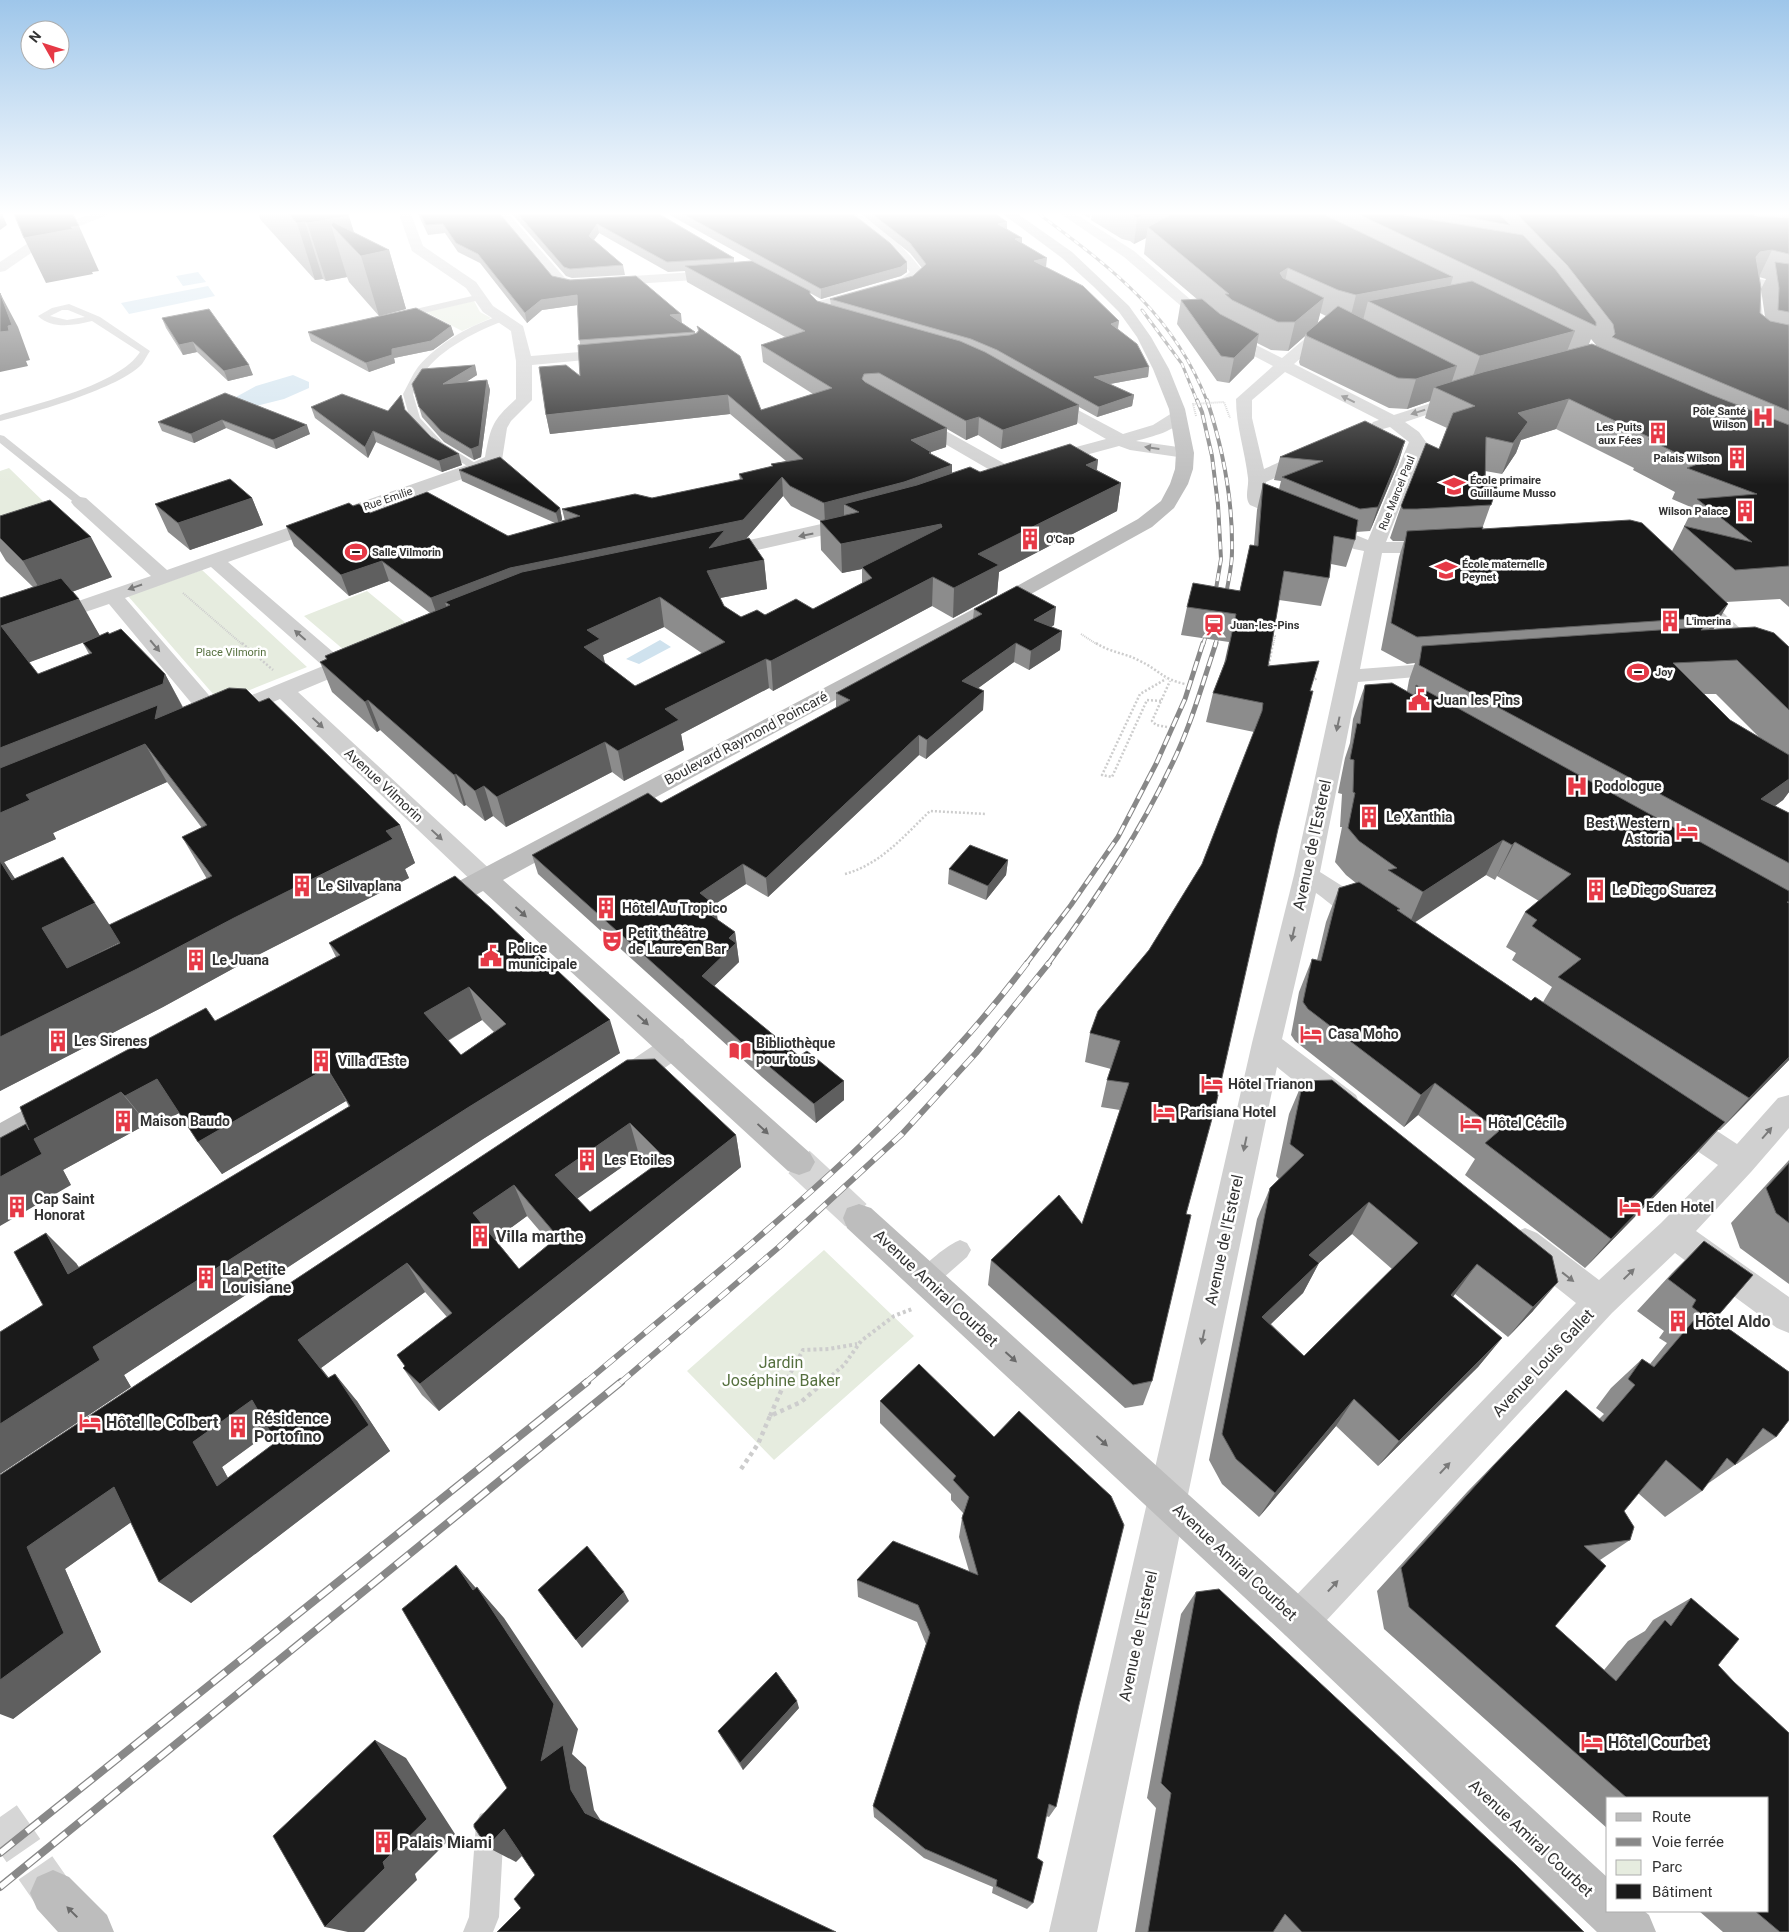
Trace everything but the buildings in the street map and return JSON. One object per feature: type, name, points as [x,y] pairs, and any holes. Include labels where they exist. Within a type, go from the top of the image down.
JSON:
[{"type":"main road","name":"Boulevard Raymond Poincaré","points":[[414,917],[1145,523],[1168,504],[1179,484],[1184,469],[1185,453],[1178,416],[1161,370],[1144,337],[1119,304]]},
{"type":"main road","points":[[485,879],[799,1162]]},
{"type":"main road","points":[[0,1138],[77,1096]]},
{"type":"main road","name":"Avenue Amiral Courbet","points":[[860,1218],[920,1294],[1168,1500],[1606,1908]]},
{"type":"main road","points":[[53,1893],[90,1932]]},
{"type":"main road","name":"Avenue Amiral Courbet","points":[[1610,1912],[1632,1932]]},
{"type":"street","points":[[485,304],[488,309],[518,329],[524,361],[634,352]]},
{"type":"street","points":[[816,304],[823,313],[856,324]]},
{"type":"street","points":[[1191,304],[1221,333],[1282,366],[1392,420]]},
{"type":"street","points":[[1755,304],[1755,342],[1765,346],[1789,349]]},
{"type":"street","points":[[1315,317],[1348,331]]},
{"type":"street","points":[[1330,324],[1244,399],[1244,418],[1257,479],[1256,501],[1361,545],[1374,548],[1454,546]]},
{"type":"street","name":"Rue Emilie","points":[[214,560],[476,468],[493,460],[499,428],[504,420],[524,400],[524,361]]},
{"type":"street","points":[[1030,388],[1130,445],[1185,453]]},
{"type":"street","points":[[1364,431],[1392,420],[1470,396],[1448,388]]},
{"type":"street","points":[[905,414],[1008,473]]},
{"type":"street","points":[[981,482],[1120,439],[1159,429],[1178,416]]},
{"type":"street","name":"Rue Marcel Paul","points":[[1374,548],[1418,442],[1392,420]]},
{"type":"street","points":[[1257,479],[1322,450]]},
{"type":"street","points":[[80,502],[164,578]]},
{"type":"street","points":[[702,556],[818,532],[871,518]]},
{"type":"street","name":"Avenue de l'Esterel","points":[[1072,1932],[1267,1043],[1307,875],[1332,677],[1374,548]]},
{"type":"street","points":[[0,635],[214,560],[337,667]]},
{"type":"street","points":[[1679,581],[1789,686]]},
{"type":"street","points":[[112,595],[216,718]]},
{"type":"street","points":[[1720,650],[1773,646]]},
{"type":"street","points":[[192,728],[216,718],[281,682],[337,667],[376,652]]},
{"type":"street","points":[[1332,677],[1474,667]]},
{"type":"street","points":[[1332,677],[1384,697]]},
{"type":"street","name":"Avenue Vilmorin","points":[[281,682],[485,879]]},
{"type":"street","points":[[1307,875],[1386,927]]},
{"type":"street","points":[[1267,1043],[1369,1122]]},
{"type":"street","points":[[603,1095],[673,1047]]},
{"type":"street","points":[[1656,1107],[1740,1163]]},
{"type":"street","name":"Avenue Louis Gallet","points":[[1299,1621],[1600,1302],[1673,1233],[1740,1163],[1789,1107]]},
{"type":"street","points":[[1501,1225],[1600,1302]]},
{"type":"street","points":[[1673,1233],[1789,1317]]},
{"type":"lane","points":[[386,319],[450,304]]},
{"type":"lane","points":[[1,417],[79,393],[120,377],[143,358],[145,351],[134,342],[92,318]]},
{"type":"lane","points":[[476,468],[439,445],[415,420],[408,394],[422,370],[448,346],[476,330],[503,318]]},
{"type":"lane","points":[[0,438],[80,502]]},
{"type":"lane","points":[[0,456],[17,452]]},
{"type":"lane","points":[[920,1294],[960,1250]]},
{"type":"lane","points":[[478,1932],[484,1917],[490,1817]]},
{"type":"path","points":[[1196,416],[1193,404],[1224,402],[1230,418]]},
{"type":"path","points":[[181,591],[281,682]]},
{"type":"path","points":[[1081,634],[1108,651],[1139,660],[1168,680],[1185,684]]},
{"type":"path","points":[[1267,674],[1275,636],[1271,635]]},
{"type":"path","points":[[1309,682],[1332,677]]},
{"type":"path","points":[[1161,701],[1147,700],[1112,777],[1102,775],[1140,694],[1168,680]]},
{"type":"path","points":[[1167,727],[1156,725],[1152,721],[1168,680]]},
{"type":"path","points":[[845,874],[858,872],[882,856],[930,811],[986,814]]},
{"type":"path","points":[[770,1416],[801,1402],[844,1365],[858,1344],[920,1294]]},
{"type":"path","points":[[741,1469],[758,1444],[790,1372],[803,1350],[828,1349],[858,1344]]},
{"type":"green space","points":[[460,304],[476,304],[480,312],[491,318],[462,331],[426,312]]},
{"type":"green space","points":[[9,468],[48,506],[0,520],[0,471]]},
{"type":"green space","name":"Place Vilmorin","points":[[202,570],[307,667],[220,702],[128,596]]},
{"type":"green space","points":[[367,591],[407,624],[344,650],[304,616]]},
{"type":"green space","name":"Jardin Joséphine Baker","points":[[824,1250],[914,1336],[774,1460],[687,1371]]},
{"type":"water","points":[[122,304],[176,304],[129,314]]},
{"type":"water","points":[[293,375],[309,382],[309,388],[284,399],[256,406],[236,397],[256,386]]},
{"type":"water","points":[[660,640],[671,647],[639,664],[626,659]]},
{"type":"tunnel","points":[[799,1162],[859,1218]]},
{"type":"tunnel","points":[[0,1817],[53,1893]]},
{"type":"railway","points":[[1146,304],[1177,342],[1193,370],[1207,401]]},
{"type":"railway","points":[[1142,310],[1182,364],[1197,401]]},
{"type":"railway","points":[[1197,400],[1202,412],[1212,456],[1218,505],[1221,559],[1214,601]]},
{"type":"railway","points":[[1207,400],[1218,437],[1231,513],[1232,558],[1225,602]]},
{"type":"railway","points":[[1203,645],[1209,625]]},
{"type":"railway","points":[[1215,645],[1221,627]]},
{"type":"railway","points":[[1026,964],[1071,905],[1118,837],[1156,764],[1185,699],[1203,643]]},
{"type":"railway","points":[[1048,964],[1114,869],[1157,794],[1184,738],[1216,643]]},
{"type":"railway","points":[[585,1383],[761,1236],[874,1133],[928,1079],[979,1022],[1027,963]]},
{"type":"railway","points":[[620,1383],[779,1247],[902,1134],[976,1053],[1049,963]]},
{"type":"railway","points":[[0,1853],[587,1382]]},
{"type":"railway","points":[[0,1887],[621,1382]]},
{"type":"place","name":"Pôle Santé Wilson","points":[[1763,417]]},
{"type":"place","name":"Les Puits aux Fées","points":[[1658,433]]},
{"type":"place","name":"Palais Wilson","points":[[1737,458]]},
{"type":"place","name":"École primaire Guillaume Musso","points":[[1454,486]]},
{"type":"place","name":"Wilson Palace","points":[[1745,511]]},
{"type":"place","name":"O'Cap","points":[[1030,539]]},
{"type":"place","name":"Salle Vilmorin","points":[[356,552]]},
{"type":"place","name":"École maternelle Peynet","points":[[1446,570]]},
{"type":"place","name":"L'imerina","points":[[1670,621]]},
{"type":"place","name":"Juan-les-Pins","points":[[1214,625]]},
{"type":"place","name":"Joy","points":[[1638,672]]},
{"type":"place","name":"Juan les Pins","points":[[1419,700]]},
{"type":"place","name":"Podologue","points":[[1577,786]]},
{"type":"place","name":"Le Xanthia","points":[[1369,817]]},
{"type":"place","name":"Best Western Astoria","points":[[1687,831]]},
{"type":"place","name":"Le Silvaplana","points":[[302,886]]},
{"type":"place","name":"Le Diego Suarez","points":[[1596,890]]},
{"type":"place","name":"Hôtel Au Tropico","points":[[606,908]]},
{"type":"place","name":"Petit théâtre de Laure en Bar","points":[[612,941]]},
{"type":"place","name":"Police municipale","points":[[491,956]]},
{"type":"place","name":"Le Juana","points":[[196,960]]},
{"type":"place","name":"Casa Moho","points":[[1311,1034]]},
{"type":"place","name":"Les Sirenes","points":[[58,1041]]},
{"type":"place","name":"Bibliothèque pour tous","points":[[740,1051]]},
{"type":"place","name":"Villa d'Este","points":[[321,1061]]},
{"type":"place","name":"Hôtel Trianon","points":[[1212,1084]]},
{"type":"place","name":"Parisiana Hotel","points":[[1164,1112]]},
{"type":"place","name":"Maison Baudo","points":[[123,1121]]},
{"type":"place","name":"Hôtel Cécile","points":[[1471,1123]]},
{"type":"place","name":"Les Etoiles","points":[[587,1160]]},
{"type":"place","name":"Cap Saint Honorat","points":[[17,1207]]},
{"type":"place","name":"Eden Hotel","points":[[1630,1207]]},
{"type":"place","name":"Villa marthe","points":[[480,1236]]},
{"type":"place","name":"La Petite Louisiane","points":[[206,1278]]},
{"type":"place","name":"Hôtel Aldo","points":[[1678,1321]]},
{"type":"place","name":"Hôtel le Colbert","points":[[90,1422]]},
{"type":"place","name":"Résidence Portofino","points":[[238,1427]]},
{"type":"place","name":"Hôtel Courbet","points":[[1592,1742]]},
{"type":"place","name":"Palais Miami","points":[[383,1842]]}]
